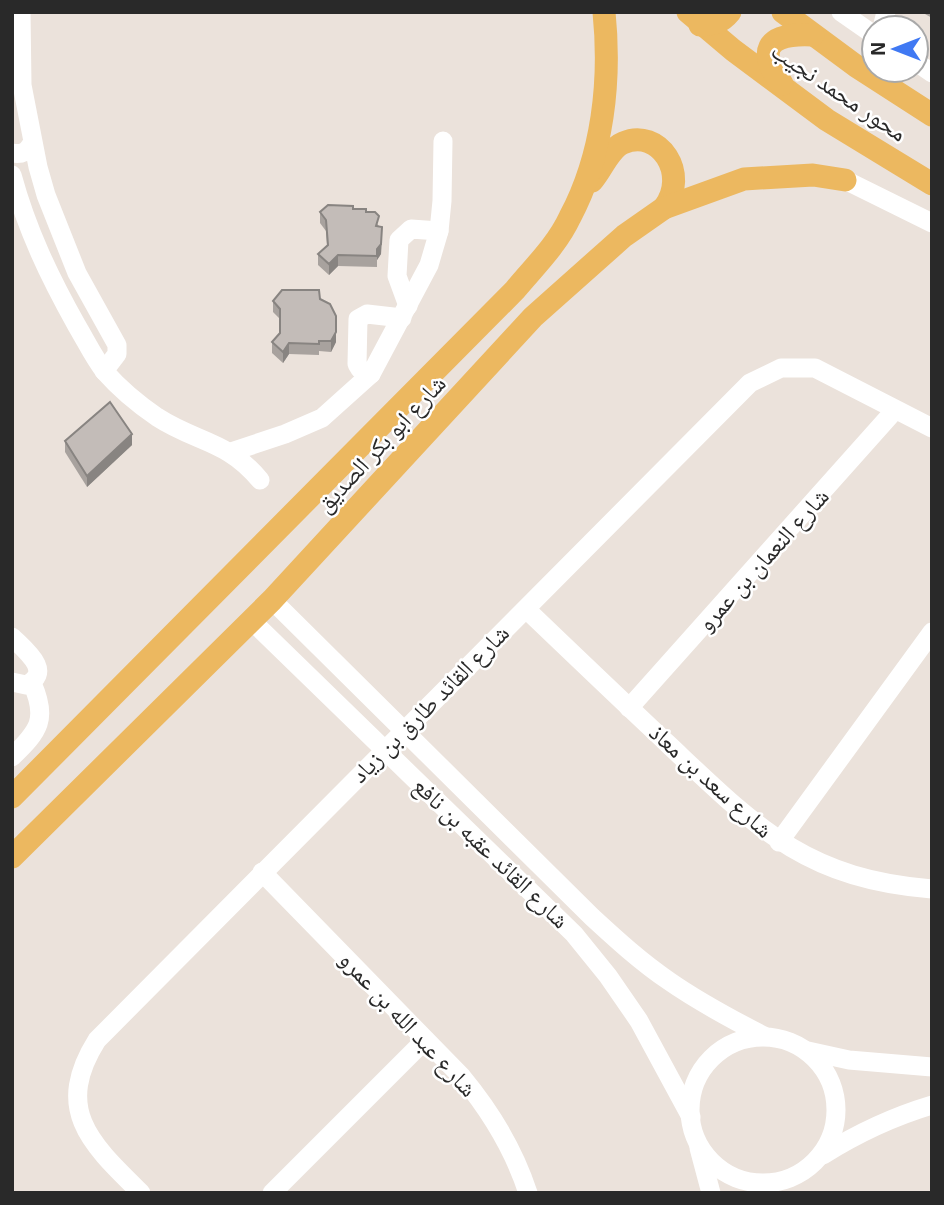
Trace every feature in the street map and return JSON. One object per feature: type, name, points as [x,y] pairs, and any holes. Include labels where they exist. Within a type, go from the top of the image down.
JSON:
[{"type":"main road","name":"شارع ابو بكر الصديق","points":[[12,797],[515,290],[547,252],[570,218],[597,145],[607,57],[604,12]]},
{"type":"main road","points":[[694,18],[713,24],[723,20],[730,12]]},
{"type":"main road","name":"محور محمد نجيب","points":[[783,12],[898,95],[932,115]]},
{"type":"main road","name":"محور محمد نجيب","points":[[694,18],[827,120],[932,184]]},
{"type":"main road","points":[[787,91],[770,64],[769,51],[776,39],[789,34],[813,35]]},
{"type":"main road","points":[[578,198],[621,144],[647,142],[662,150],[672,165],[674,191],[664,208]]},
{"type":"main road","name":"شارع ابو بكر الصديق","points":[[12,858],[272,600],[533,317],[624,236],[664,208],[744,179],[813,175],[845,180]]},
{"type":"street","points":[[12,153],[20,154],[28,150],[22,85],[21,12]]},
{"type":"street","points":[[841,12],[860,25]]},
{"type":"street","points":[[25,134],[77,273],[117,345],[117,354],[104,371]]},
{"type":"street","points":[[231,452],[285,435],[322,418],[371,374],[429,265],[439,231],[443,141]]},
{"type":"street","points":[[12,174],[23,213],[48,275],[104,371],[158,418],[187,434],[231,452],[246,463],[260,480]]},
{"type":"street","points":[[845,180],[932,223]]},
{"type":"street","points":[[405,312],[397,275],[399,240],[411,229],[439,231]]},
{"type":"street","points":[[371,374],[360,369],[357,364],[358,319],[366,314],[405,312]]},
{"type":"street","name":"شارع القائد طارق بن زياد","points":[[141,1193],[101,1154],[85,1128],[78,1098],[79,1077],[97,1040],[750,383],[780,369],[815,368],[932,428]]},
{"type":"street","name":"شارع النعمان بن عمرو","points":[[629,708],[895,410]]},
{"type":"street","name":"شارع القائد عقبه بن نافع","points":[[272,600],[592,917],[629,950],[668,981],[709,1007],[764,1036]]},
{"type":"street","name":"شارع سعد بن معاذ","points":[[526,609],[738,810],[779,842],[816,862],[874,882],[932,889]]},
{"type":"street","name":"شارع القائد عقبه بن نافع","points":[[251,620],[574,934],[639,1021],[691,1117]]},
{"type":"street","points":[[779,842],[932,632]]},
{"type":"street","points":[[12,637],[20,656],[37,664],[38,671],[22,682],[40,701],[40,717],[35,734],[12,757]]},
{"type":"street","name":"شارع عبد الله بن عمرو","points":[[262,872],[479,1097],[507,1142],[526,1191]]},
{"type":"street","points":[[711,1193],[691,1117],[692,1093],[702,1070],[718,1052],[740,1040],[764,1036],[787,1040],[808,1051],[858,1061],[932,1067]]},
{"type":"street","points":[[272,1193],[425,1040]]},
{"type":"street","points":[[808,1051],[824,1069],[834,1090],[836,1114],[831,1137],[819,1157]]},
{"type":"street","points":[[789,1193],[801,1173],[819,1157],[853,1136],[893,1117],[932,1104]]},
{"type":"street","points":[[697,1141],[711,1161],[731,1175],[754,1182],[778,1182],[801,1173]]},
{"type":"building","points":[[328,205],[353,206],[353,209],[366,209],[366,212],[375,212],[379,216],[376,226],[382,227],[377,256],[338,255],[329,264],[318,254],[328,245],[326,220],[320,212]]},
{"type":"building","points":[[282,290],[319,290],[320,299],[330,304],[336,316],[336,332],[331,341],[319,341],[319,344],[289,343],[283,352],[272,342],[280,333],[280,309],[273,301]]},
{"type":"building","points":[[110,402],[132,434],[87,476],[65,441]]}]
